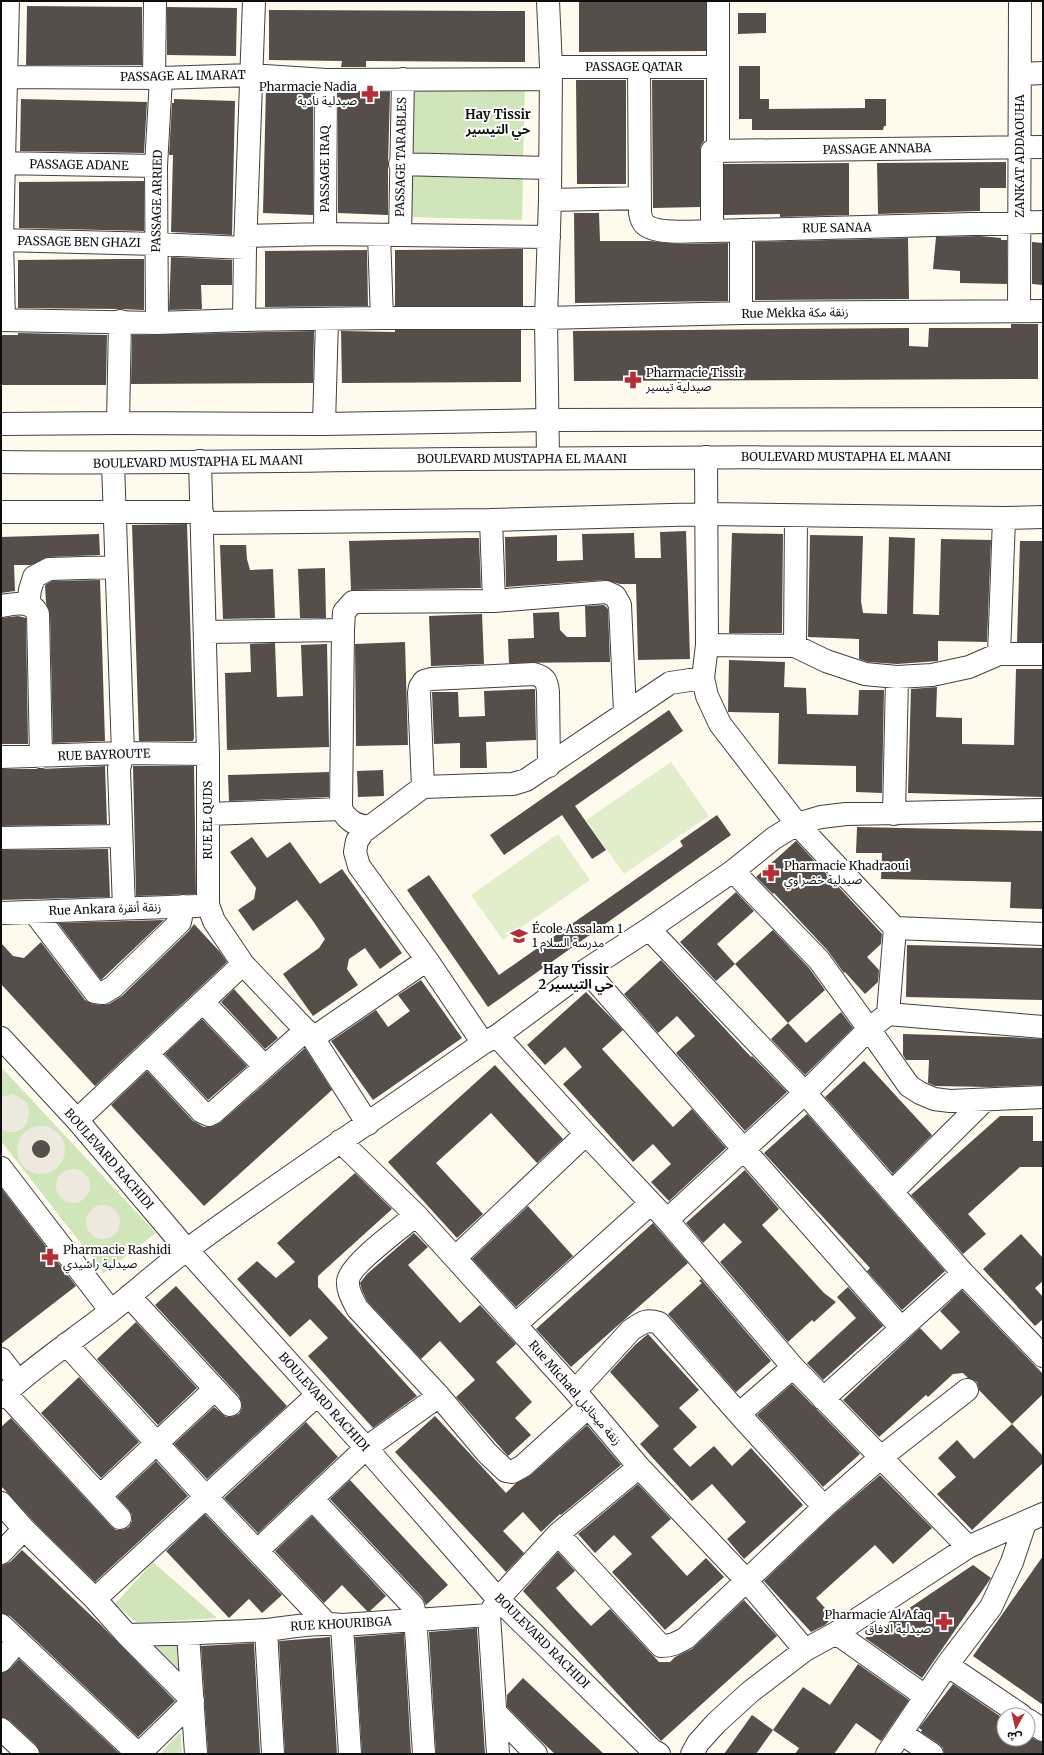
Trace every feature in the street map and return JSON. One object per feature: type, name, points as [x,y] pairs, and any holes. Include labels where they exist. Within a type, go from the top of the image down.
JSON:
[{"type":"street","points":[[2,320],[2,163],[7,76],[8,1]]},
{"type":"street","name":"PASSAGE ARRIED","points":[[155,1],[157,78],[157,323]]},
{"type":"street","points":[[244,320],[245,242],[254,1]]},
{"type":"street","points":[[548,1],[550,73],[550,200],[546,318],[548,458]]},
{"type":"street","points":[[712,231],[718,67],[718,1]]},
{"type":"street","name":"ZANKAT ADDAOUHA","points":[[1019,311],[1021,147],[1020,1]]},
{"type":"street","points":[[550,200],[640,205],[639,67]]},
{"type":"street","name":"PASSAGE QATAR","points":[[550,73],[639,67],[718,67]]},
{"type":"street","name":"PASSAGE AL IMARAT","points":[[7,76],[157,78],[251,75],[326,80],[403,79],[550,73]]},
{"type":"street","points":[[1021,74],[1043,73]]},
{"type":"street","name":"PASSAGE TARABLES","points":[[382,318],[390,235],[400,164],[403,79]]},
{"type":"street","name":"PASSAGE IRAQ","points":[[325,234],[326,80]]},
{"type":"street","name":"PASSAGE ANNABA","points":[[715,151],[1043,147]]},
{"type":"street","name":"PASSAGE ADANE","points":[[2,163],[156,166]]},
{"type":"street","points":[[400,164],[549,168]]},
{"type":"street","name":"RUE SANAA","points":[[640,205],[642,221],[647,226],[656,229],[712,231],[1043,222]]},
{"type":"street","points":[[741,230],[741,313]]},
{"type":"street","name":"PASSAGE BEN GHAZI","points":[[2,240],[156,244],[245,242],[325,234],[549,237]]},
{"type":"street","name":"Rue Mekka زنقة مكة","points":[[2,320],[120,321],[157,323],[382,318],[546,318],[741,313],[1043,311]]},
{"type":"street","points":[[324,424],[327,320]]},
{"type":"street","points":[[118,422],[120,321]]},
{"type":"street","points":[[1,424],[118,422],[324,424],[547,420],[1043,419]]},
{"type":"street","points":[[706,457],[707,645],[703,678],[707,696],[720,724],[797,824],[895,928],[1043,934]]},
{"type":"street","name":"BOULEVARD MUSTAPHA EL MAANI","points":[[1,462],[113,463],[706,457],[1043,458]]},
{"type":"street","name":"RUE EL QUDS","points":[[200,461],[208,754],[208,906],[214,921],[243,964],[310,1034],[368,1124]]},
{"type":"street","points":[[113,463],[123,753],[119,769],[124,908]]},
{"type":"street","points":[[1,512],[114,512],[202,517],[491,520],[707,514],[1004,518],[1043,517]]},
{"type":"street","points":[[795,646],[796,516]]},
{"type":"street","points":[[1000,654],[1004,518]]},
{"type":"street","points":[[491,520],[494,601]]},
{"type":"street","points":[[28,604],[34,577],[48,570],[116,567]]},
{"type":"street","points":[[369,827],[357,825],[346,818],[341,809],[344,612],[353,602],[494,601],[606,592],[615,596],[620,605],[625,712]]},
{"type":"street","points":[[1,606],[20,603],[28,604],[35,608],[38,614],[41,757]]},
{"type":"street","points":[[205,632],[343,630]]},
{"type":"street","points":[[707,645],[795,646],[826,661],[865,674],[897,677],[932,675],[969,667],[1000,654],[1043,654]]},
{"type":"street","points":[[423,787],[419,693],[420,687],[424,681],[431,679],[534,674],[542,676],[547,682],[549,766]]},
{"type":"street","points":[[894,814],[897,677]]},
{"type":"street","points":[[703,678],[670,683],[625,712],[549,766],[526,780],[513,784],[423,787],[369,827],[357,841],[355,852],[359,866],[427,960],[490,1040],[586,1134],[667,1220],[793,1367],[968,1547]]},
{"type":"street","name":"RUE BAYROUTE","points":[[1,757],[41,757],[123,753],[208,754]]},
{"type":"street","points":[[208,814],[341,809]]},
{"type":"street","points":[[8,1390],[66,1344],[111,1311],[187,1250],[340,1141],[368,1124],[490,1040],[586,970],[649,929],[732,871],[774,838],[797,824],[821,817],[833,816],[1043,810]]},
{"type":"street","points":[[1,838],[121,836]]},
{"type":"street","points":[[732,871],[819,960],[909,1086],[934,1099],[950,1101],[1043,1097]]},
{"type":"street","points":[[34,912],[95,992],[103,993],[113,987],[171,932],[180,922],[183,906]]},
{"type":"street","name":"Rue Ankara زنقة أنقرة","points":[[1,913],[208,906]]},
{"type":"street","points":[[888,1014],[895,928]]},
{"type":"street","points":[[649,929],[805,1093],[963,1273],[1043,1356]]},
{"type":"street","points":[[148,1054],[202,1112],[209,1114],[213,1113],[265,1067],[310,1034],[427,960]]},
{"type":"street","points":[[77,1120],[243,964]]},
{"type":"street","points":[[586,970],[901,1328]]},
{"type":"street","points":[[203,1002],[265,1067]]},
{"type":"street","points":[[667,1220],[805,1093],[869,1029],[888,1014],[1043,1027]]},
{"type":"street","name":"BOULEVARD RACHIDI","points":[[1,1038],[77,1120],[187,1250],[316,1395],[366,1448],[494,1607],[653,1753]]},
{"type":"street","points":[[892,1192],[985,1100]]},
{"type":"street","points":[[455,1258],[586,1134]]},
{"type":"street","name":"Rue Michael زنقة ميخائيل","points":[[340,1141],[416,1215],[581,1399],[639,1467],[747,1581],[805,1650]]},
{"type":"street","points":[[1,1168],[111,1311]]},
{"type":"street","points":[[515,1326],[651,1203]]},
{"type":"street","points":[[416,1215],[356,1266],[348,1282],[351,1297],[357,1308],[440,1396],[487,1453],[506,1471],[512,1472],[534,1457],[581,1399],[632,1330],[642,1322],[650,1320],[659,1323],[824,1507]]},
{"type":"street","points":[[823,1399],[963,1273]]},
{"type":"street","points":[[130,1296],[230,1406]]},
{"type":"street","points":[[66,1344],[207,1498],[334,1624],[350,1754]]},
{"type":"street","points":[[1,1359],[8,1390],[120,1518]]},
{"type":"street","points":[[739,1414],[793,1367]]},
{"type":"street","points":[[100,1496],[215,1389]]},
{"type":"street","points":[[558,1534],[661,1646],[677,1644],[686,1638],[824,1507],[880,1458],[967,1390]]},
{"type":"street","points":[[95,1599],[207,1498],[316,1395]]},
{"type":"street","points":[[258,1550],[366,1448],[440,1396]]},
{"type":"street","points":[[498,1754],[494,1607],[558,1534],[639,1467]]},
{"type":"street","points":[[310,1501],[319,1506],[413,1606],[416,1620],[424,1754]]},
{"type":"street","points":[[3,1508],[95,1599],[127,1635],[193,1701]]},
{"type":"street","points":[[692,1754],[698,1743],[716,1723],[750,1692],[805,1650],[836,1632],[968,1547],[1034,1518]]},
{"type":"street","points":[[886,1754],[947,1665],[991,1607],[1034,1518]]},
{"type":"street","points":[[1,1553],[24,1529]]},
{"type":"street","name":"RUE KHOURIBGA","points":[[127,1635],[266,1630],[334,1624],[416,1620],[494,1607]]},
{"type":"street","points":[[1,1625],[139,1754],[193,1701]]},
{"type":"street","points":[[266,1630],[273,1754]]},
{"type":"street","points":[[836,1632],[925,1696]]},
{"type":"street","points":[[188,1634],[196,1754]]},
{"type":"street","points":[[1,1661],[18,1641]]},
{"type":"street","points":[[947,1665],[1009,1707]]},
{"type":"street","points":[[496,1713],[536,1754]]},
{"type":"street","points":[[1,1729],[28,1754]]},
{"type":"street","points":[[901,1733],[932,1754]]},
{"type":"green space","points":[[414,86],[525,89],[523,158],[413,155]]},
{"type":"green space","points":[[412,174],[523,177],[522,220],[411,217]]},
{"type":"green space","points":[[671,762],[709,816],[624,874],[586,820]]},
{"type":"green space","points":[[558,834],[590,880],[503,940],[471,895]]},
{"type":"green space","points":[[1,1067],[156,1233],[104,1273],[1,1141]]},
{"type":"green space","points":[[153,1562],[217,1618],[137,1623],[115,1604]]},
{"type":"green space","points":[[177,1644],[178,1668],[154,1646]]},
{"type":"green space","points":[[179,1733],[181,1735],[182,1754],[160,1754]]},
{"type":"shaded area","points":[[12,1094],[25,1101],[29,1108],[27,1122],[23,1128],[16,1132],[1,1130],[1,1097]]},
{"type":"shaded area","points":[[41,1126],[50,1128],[58,1133],[63,1141],[65,1150],[63,1159],[58,1167],[50,1172],[41,1174],[32,1172],[24,1167],[19,1159],[17,1150],[19,1141],[24,1133],[32,1128]]},
{"type":"shaded area","points":[[70,1169],[76,1169],[85,1174],[89,1180],[89,1192],[85,1198],[76,1203],[70,1203],[61,1198],[56,1189],[56,1183],[61,1174]]},
{"type":"shaded area","points":[[100,1205],[106,1205],[115,1210],[119,1216],[119,1228],[115,1234],[106,1239],[100,1239],[91,1234],[86,1225],[86,1219],[91,1210]]},
{"type":"building","points":[[579,1],[706,1],[706,51],[579,52]]},
{"type":"building","points":[[27,6],[142,7],[142,65],[26,65]]},
{"type":"building","points":[[167,7],[237,8],[236,56],[167,55]]},
{"type":"building","points":[[269,10],[525,11],[525,62],[366,61],[366,67],[341,67],[342,61],[269,60]]},
{"type":"building","points":[[738,13],[766,13],[766,33],[738,34]]},
{"type":"building","points":[[739,66],[760,66],[760,99],[769,99],[769,109],[865,108],[865,99],[886,99],[886,126],[884,126],[883,130],[752,130],[752,119],[739,119]]},
{"type":"building","points":[[576,80],[626,80],[626,184],[577,184]]},
{"type":"building","points":[[652,80],[704,80],[704,141],[701,145],[700,151],[700,207],[653,208]]},
{"type":"building","points":[[266,88],[313,92],[313,215],[263,213]]},
{"type":"building","points":[[338,92],[390,92],[388,215],[338,213]]},
{"type":"building","points":[[21,99],[147,102],[144,153],[20,151]]},
{"type":"building","points":[[174,99],[235,101],[232,235],[171,232],[173,155],[169,155],[172,103],[174,103]]},
{"type":"building","points":[[1006,162],[1006,188],[980,188],[980,211],[878,214],[877,163]]},
{"type":"building","points":[[849,163],[849,215],[780,217],[780,214],[724,215],[724,164]]},
{"type":"building","points":[[144,181],[144,231],[19,228],[19,182]]},
{"type":"building","points":[[574,213],[599,213],[600,241],[650,241],[678,244],[728,243],[728,301],[575,303]]},
{"type":"building","points":[[980,236],[1007,240],[1007,284],[960,283],[960,271],[933,269],[936,237]]},
{"type":"building","points":[[908,238],[909,299],[755,300],[755,242]]},
{"type":"building","points":[[1032,242],[1043,243],[1043,285],[1032,284]]},
{"type":"building","points":[[523,249],[523,306],[395,306],[395,250]]},
{"type":"building","points":[[367,250],[368,306],[265,307],[265,251]]},
{"type":"building","points":[[171,257],[232,260],[232,285],[201,285],[202,309],[169,310]]},
{"type":"building","points":[[144,259],[144,310],[18,308],[18,260]]},
{"type":"building","points":[[1011,324],[1038,324],[1038,379],[574,381],[573,331],[909,328],[909,346],[928,347],[929,328],[1011,328]]},
{"type":"building","points":[[395,330],[521,330],[521,382],[342,383],[341,331],[395,332]]},
{"type":"building","points":[[314,331],[313,383],[131,384],[132,335]]},
{"type":"building","points":[[18,333],[107,335],[106,385],[1,385],[1,335],[18,335]]},
{"type":"building","points":[[187,524],[194,738],[193,741],[139,741],[132,525]]},
{"type":"building","points":[[686,531],[690,659],[638,660],[636,584],[620,584],[605,580],[506,587],[505,537],[557,535],[557,561],[583,560],[582,534],[634,533],[635,558],[661,558],[660,532]]},
{"type":"building","points":[[732,533],[783,534],[782,633],[729,633]]},
{"type":"building","points":[[99,534],[100,555],[49,557],[31,565],[14,565],[15,591],[1,593],[1,537]]},
{"type":"building","points":[[810,535],[863,536],[861,601],[863,613],[887,614],[889,537],[915,538],[913,614],[939,615],[941,539],[991,540],[987,642],[938,641],[938,661],[897,664],[868,662],[859,659],[859,639],[808,637]]},
{"type":"building","points":[[479,538],[481,588],[351,590],[349,541]]},
{"type":"building","points":[[1020,541],[1043,541],[1043,642],[1017,642]]},
{"type":"building","points":[[220,545],[246,545],[247,559],[250,570],[273,569],[275,618],[223,619]]},
{"type":"building","points":[[325,568],[326,618],[300,618],[298,569]]},
{"type":"building","points":[[100,580],[105,741],[53,743],[50,614],[46,603],[45,585],[52,581]]},
{"type":"building","points":[[604,605],[608,609],[610,662],[509,663],[508,639],[534,638],[533,613],[559,612],[560,630],[567,637],[586,637],[585,606]]},
{"type":"building","points":[[482,614],[484,664],[431,666],[429,616]]},
{"type":"building","points":[[18,616],[26,618],[28,744],[1,744],[1,618]]},
{"type":"building","points":[[405,642],[408,745],[356,746],[355,644]]},
{"type":"building","points":[[275,643],[277,697],[303,696],[301,645],[327,644],[329,747],[227,750],[225,673],[251,672],[250,644]]},
{"type":"building","points":[[729,660],[785,662],[784,687],[806,688],[807,714],[858,715],[859,690],[884,690],[882,793],[856,792],[856,766],[778,764],[779,713],[728,712]]},
{"type":"building","points":[[1016,669],[1043,669],[1043,797],[908,793],[911,689],[937,687],[936,717],[962,718],[962,744],[1014,745]]},
{"type":"building","points":[[535,689],[536,740],[486,742],[487,768],[460,768],[460,743],[434,744],[432,692],[458,692],[459,717],[485,716],[484,691]]},
{"type":"building","points":[[669,710],[683,731],[575,806],[606,850],[592,859],[562,815],[504,855],[490,835]]},
{"type":"building","points":[[105,766],[107,824],[1,826],[1,769]]},
{"type":"building","points":[[133,766],[194,766],[196,894],[136,896]]},
{"type":"building","points":[[383,770],[384,796],[358,797],[357,771]]},
{"type":"building","points":[[329,772],[329,797],[229,801],[228,775]]},
{"type":"building","points":[[717,815],[731,835],[488,1007],[407,890],[429,875],[499,975],[683,846],[680,841]]},
{"type":"building","points":[[857,827],[1043,831],[1043,909],[1010,908],[1011,882],[881,879],[882,853],[856,853]]},
{"type":"building","points":[[252,837],[267,858],[290,842],[320,884],[342,869],[402,953],[380,969],[365,948],[349,959],[347,969],[358,985],[313,1016],[283,974],[319,948],[325,939],[313,921],[297,900],[253,931],[238,910],[254,899],[256,888],[230,852]]},
{"type":"building","points":[[796,841],[882,934],[881,944],[867,957],[879,970],[878,982],[865,994],[845,972],[844,973],[828,951],[774,893],[773,894],[756,877]]},
{"type":"building","points":[[108,849],[110,897],[1,900],[1,850]]},
{"type":"building","points":[[736,892],[754,911],[717,944],[735,964],[716,981],[680,942]]},
{"type":"building","points":[[164,920],[101,980],[58,923]]},
{"type":"building","points":[[194,924],[220,952],[227,962],[95,1086],[1,984],[1,943],[13,956],[24,958],[41,942],[85,1000],[93,1004],[109,1004],[122,996],[189,931]]},
{"type":"building","points":[[773,930],[809,968],[825,990],[788,1023],[735,964]]},
{"type":"building","points":[[907,945],[1043,948],[1043,1000],[906,997]]},
{"type":"building","points":[[661,960],[751,1057],[752,1056],[787,1092],[745,1131],[676,1053],[695,1036],[677,1016],[658,1033],[624,994]]},
{"type":"building","points":[[421,980],[462,1038],[373,1100],[331,1041],[376,1010],[388,1027],[410,1011],[398,995]]},
{"type":"building","points":[[234,989],[278,1038],[265,1049],[221,1002]]},
{"type":"building","points":[[586,992],[623,1030],[602,1049],[673,1127],[692,1109],[726,1148],[669,1201],[651,1182],[671,1164],[653,1144],[633,1162],[563,1084],[582,1067],[565,1047],[545,1065],[527,1045]]},
{"type":"building","points":[[841,1012],[853,1028],[805,1075],[771,1039],[788,1023],[806,1043]]},
{"type":"building","points":[[202,1019],[247,1066],[208,1100],[165,1054]]},
{"type":"building","points":[[903,1034],[1043,1039],[1043,1085],[989,1087],[935,1086],[928,1083],[929,1060],[906,1060],[903,1055]]},
{"type":"building","points":[[305,1048],[332,1090],[204,1206],[111,1105],[147,1071],[193,1121],[204,1127],[214,1126],[221,1122]]},
{"type":"building","points":[[864,1061],[932,1135],[893,1174],[825,1097]]},
{"type":"building","points":[[495,1065],[563,1139],[537,1163],[491,1113],[436,1163],[483,1214],[457,1238],[388,1162]]},
{"type":"building","points":[[807,1114],[945,1271],[902,1310],[867,1271],[870,1268],[764,1153]]},
{"type":"building","points":[[1000,1116],[1033,1116],[1033,1141],[1043,1141],[1043,1167],[1020,1167],[968,1214],[986,1234],[963,1254],[911,1195]]},
{"type":"building","points":[[41,1140],[47,1143],[50,1149],[47,1155],[41,1158],[35,1155],[32,1149],[35,1143]]},
{"type":"building","points":[[745,1170],[779,1209],[762,1225],[824,1293],[836,1302],[814,1322],[812,1320],[788,1342],[720,1262],[742,1242],[724,1223],[703,1243],[686,1223]]},
{"type":"building","points":[[355,1173],[392,1209],[318,1276],[318,1287],[417,1396],[373,1428],[308,1356],[328,1338],[310,1319],[290,1337],[237,1279],[257,1261],[276,1278],[295,1262],[277,1243]]},
{"type":"building","points":[[1,1188],[76,1286],[1,1344]]},
{"type":"building","points":[[528,1206],[573,1256],[516,1307],[472,1259]]},
{"type":"building","points":[[653,1223],[688,1263],[571,1367],[536,1329]]},
{"type":"building","points":[[414,1233],[428,1247],[408,1265],[460,1323],[480,1305],[516,1344],[496,1362],[532,1402],[515,1418],[531,1435],[508,1456],[456,1397],[475,1380],[440,1341],[421,1359],[367,1301],[362,1290],[360,1283],[367,1274]]},
{"type":"building","points":[[1021,1234],[1043,1258],[1043,1281],[1035,1288],[1043,1297],[1043,1319],[1035,1326],[983,1269]]},
{"type":"building","points":[[701,1279],[771,1361],[736,1392],[668,1314],[702,1283],[699,1281]]},
{"type":"building","points":[[176,1286],[287,1406],[207,1479],[174,1444],[214,1407],[226,1417],[232,1417],[239,1414],[242,1408],[242,1403],[239,1396],[155,1305]]},
{"type":"building","points":[[848,1287],[883,1326],[823,1380],[807,1363],[856,1318],[837,1297]]},
{"type":"building","points":[[962,1290],[1043,1374],[1043,1394],[1012,1424],[979,1390],[977,1382],[968,1378],[963,1373],[953,1374],[928,1397],[926,1395],[879,1437],[843,1400],[920,1328],[941,1350],[960,1332],[940,1311]]},
{"type":"building","points":[[136,1322],[197,1388],[158,1425],[97,1359]]},
{"type":"building","points":[[648,1334],[699,1390],[679,1408],[697,1427],[673,1449],[690,1467],[714,1446],[732,1466],[751,1448],[803,1505],[744,1559],[727,1539],[746,1522],[712,1484],[692,1501],[640,1444],[659,1426],[610,1372],[635,1345]]},
{"type":"building","points":[[79,1377],[139,1442],[101,1478],[41,1413]]},
{"type":"building","points":[[792,1384],[860,1454],[823,1487],[757,1415]]},
{"type":"building","points":[[435,1416],[506,1493],[516,1483],[531,1475],[587,1425],[621,1465],[561,1515],[560,1514],[541,1532],[523,1512],[503,1531],[524,1553],[506,1572],[395,1452]]},
{"type":"building","points":[[11,1418],[116,1530],[123,1530],[129,1527],[132,1521],[132,1515],[129,1510],[117,1497],[156,1461],[188,1496],[95,1582],[37,1525],[1,1486],[1,1427]]},
{"type":"building","points":[[306,1422],[338,1457],[258,1533],[224,1498]]},
{"type":"building","points":[[1012,1424],[1043,1456],[1043,1463],[972,1530],[937,1494],[956,1477],[938,1458],[957,1440],[974,1459]]},
{"type":"building","points":[[880,1475],[932,1528],[893,1564],[875,1545],[816,1598],[833,1617],[825,1625],[811,1632],[764,1581],[832,1516]]},
{"type":"building","points":[[350,1480],[448,1585],[426,1605],[422,1597],[330,1499]]},
{"type":"building","points":[[638,1484],[671,1519],[651,1537],[687,1576],[706,1558],[724,1577],[665,1630],[612,1572],[632,1554],[614,1535],[595,1553],[578,1534]]},
{"type":"building","points":[[205,1514],[282,1595],[262,1613],[249,1599],[229,1618],[166,1551]]},
{"type":"building","points":[[312,1516],[386,1596],[370,1611],[367,1611],[342,1585],[324,1603],[275,1551]]},
{"type":"building","points":[[22,1550],[101,1625],[175,1701],[138,1737],[10,1616],[1,1613],[1,1566],[10,1562]]},
{"type":"building","points":[[558,1552],[575,1571],[556,1588],[573,1607],[591,1626],[610,1609],[659,1662],[670,1662],[675,1657],[692,1649],[744,1600],[777,1636],[661,1741],[523,1591]]},
{"type":"building","points":[[1043,1556],[1043,1705],[973,1656]]},
{"type":"building","points":[[973,1565],[991,1578],[922,1678],[865,1638]]},
{"type":"building","points":[[477,1628],[485,1754],[436,1754],[429,1632]]},
{"type":"building","points":[[404,1633],[411,1754],[362,1754],[355,1637]]},
{"type":"building","points":[[330,1637],[337,1754],[285,1754],[279,1641]]},
{"type":"building","points":[[254,1643],[260,1754],[208,1754],[201,1646]]},
{"type":"building","points":[[19,1659],[120,1754],[40,1754],[36,1745],[9,1720],[1,1717],[1,1673],[10,1669]]},
{"type":"building","points":[[858,1664],[909,1700],[881,1741],[856,1723],[834,1754],[795,1754],[799,1748],[773,1730],[803,1687],[830,1705]]},
{"type":"building","points":[[523,1678],[604,1754],[555,1754],[541,1741],[507,1707],[507,1695]]},
{"type":"building","points":[[953,1684],[996,1714],[996,1747],[1036,1747],[1036,1740],[1043,1742],[1043,1754],[944,1754],[943,1748],[921,1732],[922,1730],[919,1728]]},
{"type":"building","points":[[752,1715],[773,1730],[756,1754],[724,1754]]},
{"type":"place","name":"Pharmacie Nadia صيدلية نادية","points":[[370,94]]},
{"type":"place","name":"Pharmacie Tissir صيدلية تيسير","points":[[633,380]]},
{"type":"place","name":"Pharmacie Khadraoui صيدلية خضراوي","points":[[771,873]]},
{"type":"place","name":"École Assalam 1 مدرسة السلام 1","points":[[519,936]]},
{"type":"place","name":"Pharmacie Rashidi صيدلية راشيدي","points":[[50,1257]]},
{"type":"place","name":"Pharmacie Al Afaq صيدلية الافاق","points":[[944,1622]]},
{"type":"district","name":"Hay Tissir حي التيسير","points":[[498,122]]},
{"type":"district","name":"Hay Tissir 2 حي التيسير","points":[[576,976]]}]
